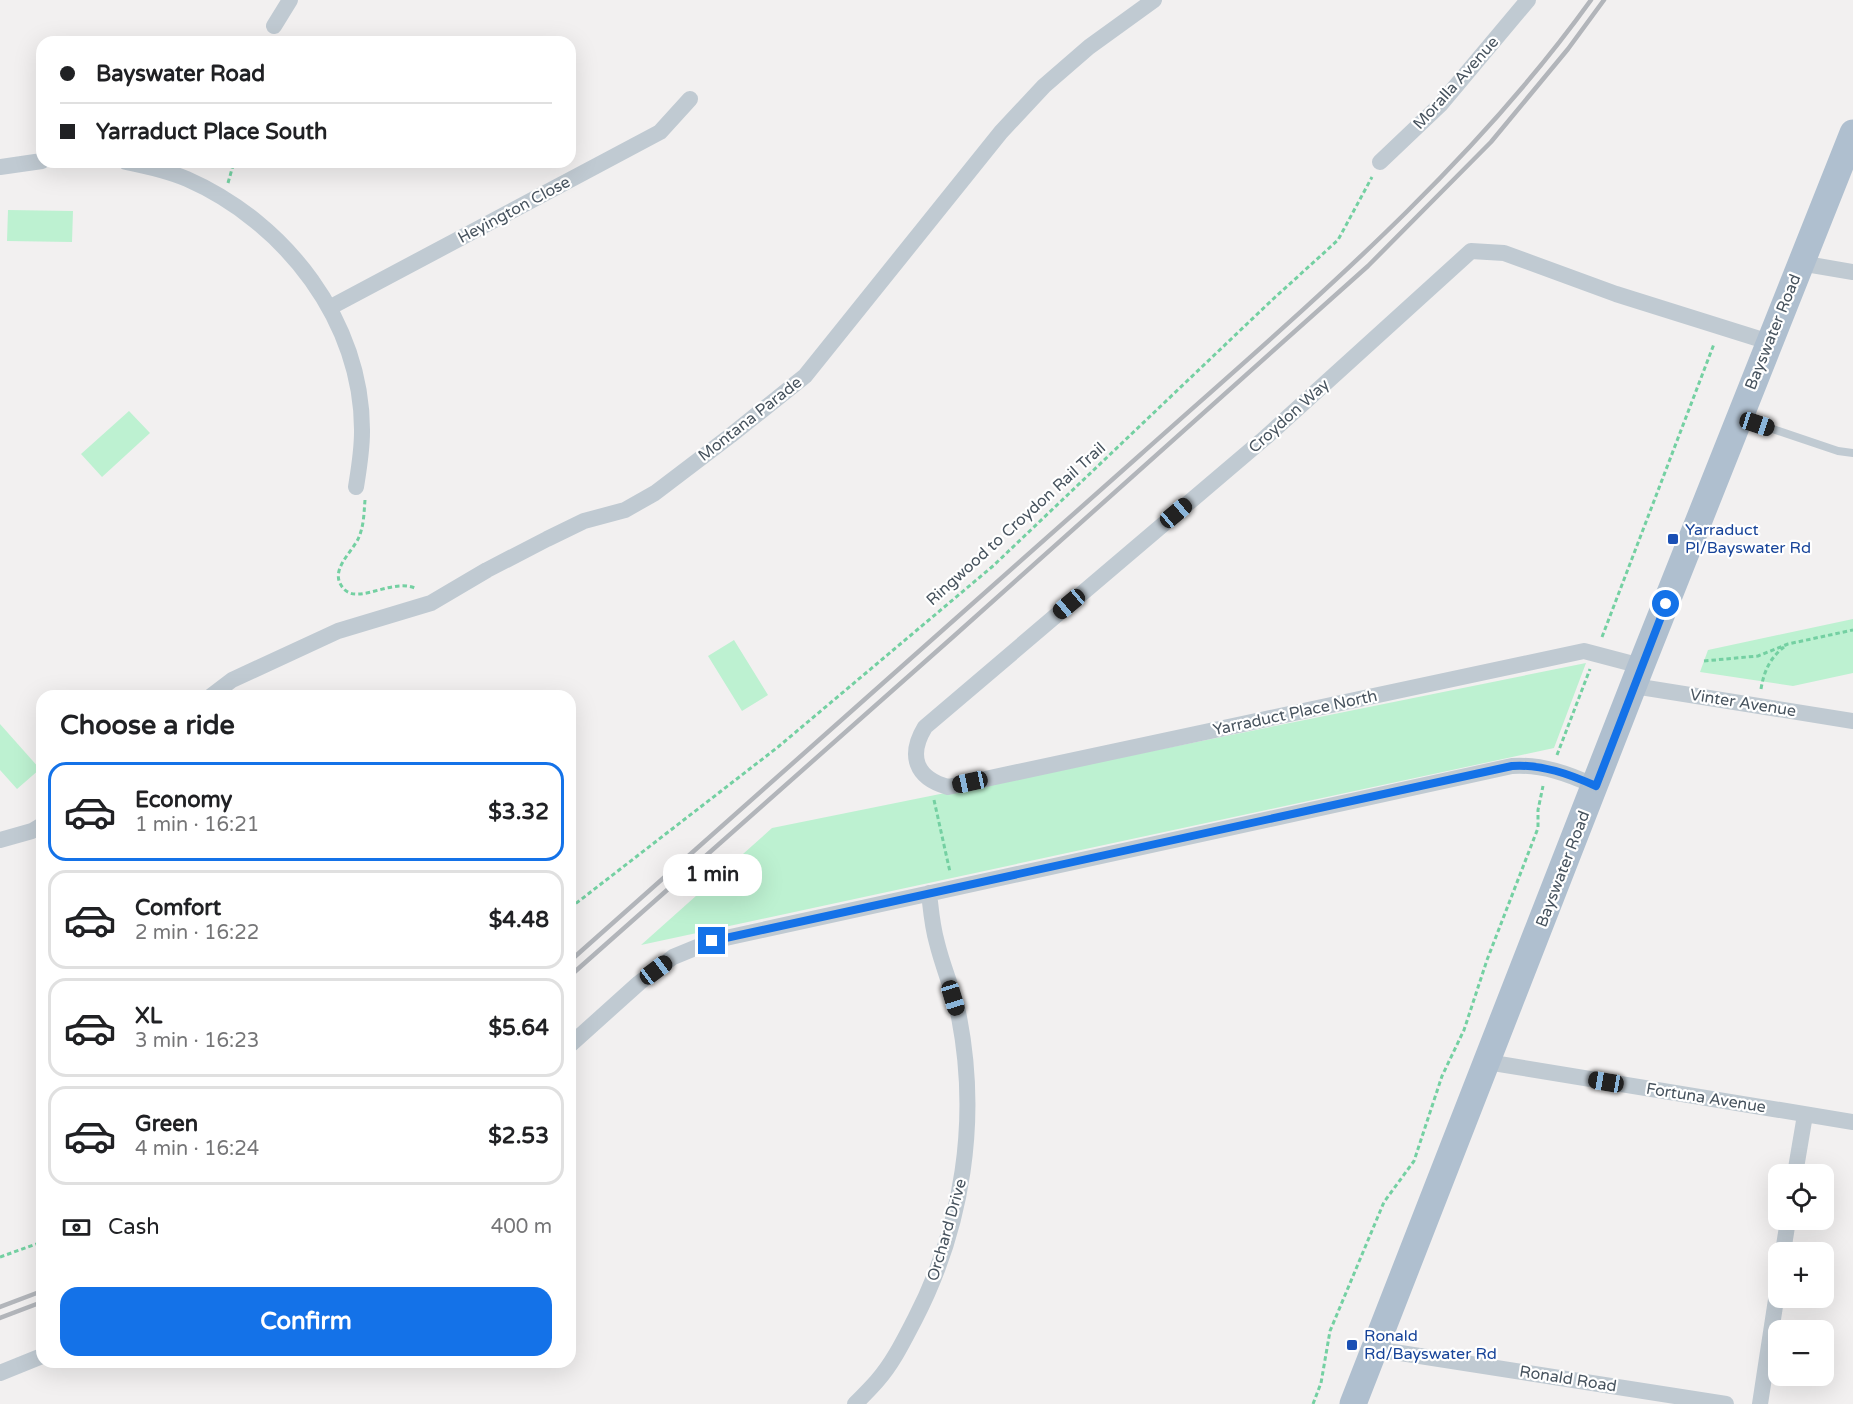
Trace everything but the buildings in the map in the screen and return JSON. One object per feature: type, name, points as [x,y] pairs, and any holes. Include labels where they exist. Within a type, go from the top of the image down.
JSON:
[{"type":"main road","name":"Bayswater Road","points":[[1353,1404],[1853,133]]},
{"type":"street","points":[[274,26],[290,0]]},
{"type":"street","name":"Montana Parade","points":[[219,690],[232,680],[338,631],[431,603],[487,570],[547,539],[584,521],[625,510],[655,493],[805,376],[1001,132],[1044,86],[1089,47],[1154,0]]},
{"type":"street","name":"Moralla Avenue","points":[[1380,162],[1440,105],[1528,0]]},
{"type":"street","name":"Heyington Close","points":[[329,308],[660,132],[690,99]]},
{"type":"street","points":[[0,167],[36,163]]},
{"type":"street","points":[[156,168],[224,197],[249,214],[291,252],[306,270],[329,308],[345,342],[357,384],[362,429],[361,458],[356,487]]},
{"type":"street","name":"Croydon Way","points":[[941,785],[925,774],[917,763],[914,750],[925,727],[1266,437],[1471,251],[1504,253],[1617,294],[1769,342]]},
{"type":"street","points":[[1800,263],[1853,272]]},
{"type":"street","name":"Yarraduct Place North","points":[[941,785],[1584,651],[1595,654],[1638,676]]},
{"type":"street","name":"Vinter Avenue","points":[[1638,676],[1757,706],[1853,721]]},
{"type":"street","points":[[576,1040],[639,983],[673,957],[712,941],[1512,766],[1529,765],[1551,770],[1596,786]]},
{"type":"street","points":[[0,840],[36,829]]},
{"type":"street","name":"Orchard Drive","points":[[855,1404],[878,1381],[902,1345],[926,1299],[943,1255],[962,1185],[968,1132],[967,1078],[959,1016],[936,942],[929,893]]},
{"type":"street","name":"Fortuna Avenue","points":[[1487,1062],[1853,1122]]},
{"type":"street","points":[[1797,1164],[1805,1114]]},
{"type":"street","points":[[1760,1404],[1775,1308]]},
{"type":"street","name":"Ronald Road","points":[[1374,1349],[1726,1404]]},
{"type":"street","points":[[0,1373],[36,1358]]},
{"type":"lane","points":[[1739,418],[1838,451],[1853,453]]},
{"type":"path","name":"Ringwood to Croydon Rail Trail","points":[[576,903],[778,747],[993,566],[1338,240],[1380,162]]},
{"type":"path","points":[[1313,1404],[1322,1383],[1330,1331],[1384,1202],[1414,1161],[1442,1076],[1464,1030],[1487,960],[1538,828],[1542,786],[1551,770],[1720,328]]},
{"type":"path","points":[[356,487],[363,491],[365,498],[363,521],[356,543],[341,563],[339,576],[343,588],[350,593],[358,594],[396,585],[411,586],[421,591],[431,603]]},
{"type":"path","points":[[1704,662],[1758,656],[1788,644],[1853,630]]},
{"type":"path","points":[[1757,706],[1764,673],[1777,652],[1788,644]]},
{"type":"path","points":[[941,785],[933,804],[953,888]]},
{"type":"path","points":[[0,1257],[36,1244]]},
{"type":"green space","points":[[8,210],[73,211],[72,242],[7,241]]},
{"type":"green space","points":[[129,411],[150,433],[102,477],[81,454]]},
{"type":"green space","points":[[1853,619],[1853,673],[1793,686],[1700,672],[1708,650]]},
{"type":"green space","points":[[734,640],[768,695],[742,711],[708,656]]},
{"type":"green space","points":[[1586,663],[1554,748],[641,945],[772,828]]},
{"type":"green space","points":[[0,724],[36,764],[36,772],[17,789],[0,770]]},
{"type":"railway","points":[[576,956],[1320,295],[1378,240],[1490,125],[1542,64],[1591,0]]},
{"type":"railway","points":[[576,971],[1368,266],[1491,142],[1568,49],[1604,0]]},
{"type":"railway","points":[[0,1307],[36,1293]]},
{"type":"railway","points":[[0,1318],[36,1304]]},
{"type":"place","name":"Yarraduct Pl/Bayswater Rd","points":[[1673,539]]},
{"type":"place","name":"Ronald Rd/Bayswater Rd","points":[[1352,1345]]},
{"type":"route","points":[[712,941],[1512,766],[1529,765],[1543,768],[1579,778],[1596,786],[1666,604]]}]
